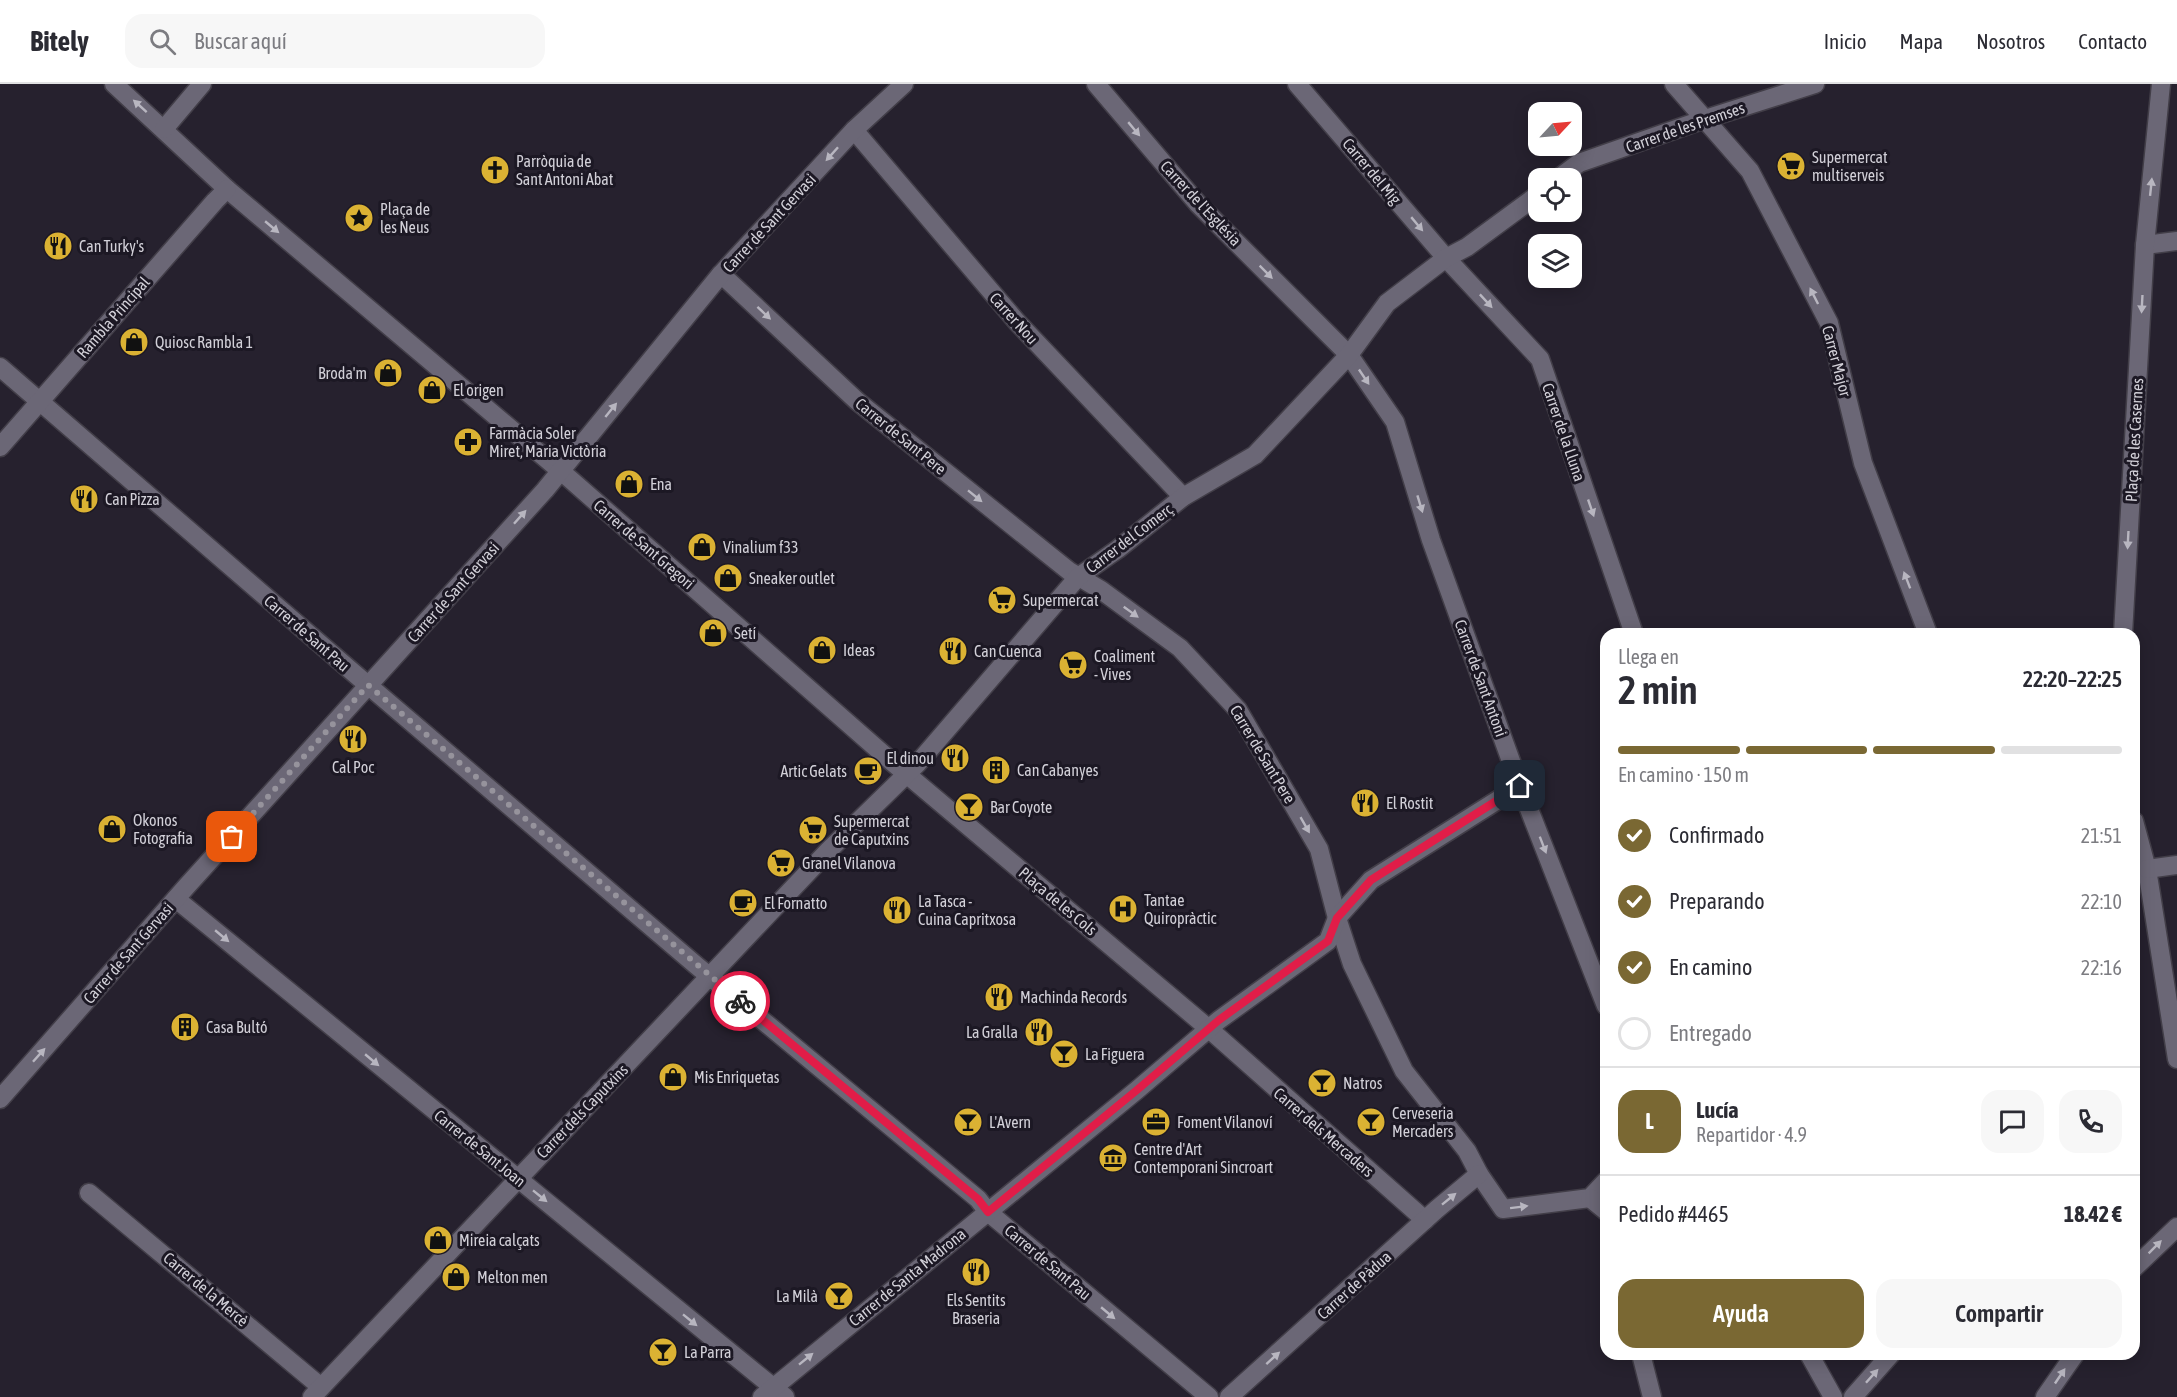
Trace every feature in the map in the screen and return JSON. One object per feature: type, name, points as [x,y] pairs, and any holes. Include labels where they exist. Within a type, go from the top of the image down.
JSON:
[{"type":"street","points":[[114,84],[227,189]]},
{"type":"street","points":[[164,129],[202,84]]},
{"type":"street","name":"Carrer de Sant Gervasi","points":[[0,1099],[560,471],[722,274],[854,130],[904,84]]},
{"type":"street","name":"Carrer de l'Església","points":[[1096,84],[1198,204],[1349,356]]},
{"type":"street","name":"Carrer del Mig","points":[[1297,84],[1446,258]]},
{"type":"street","name":"Carrer Major","points":[[1674,84],[1750,171],[1829,323],[1863,463],[1926,628]]},
{"type":"street","name":"Carrer de les Premses","points":[[1573,168],[1705,118],[1815,84]]},
{"type":"street","name":"Plaça de les Casernes","points":[[2123,628],[2145,245],[2161,84]]},
{"type":"street","name":"Carrer Nou","points":[[854,130],[1017,322],[1183,497]]},
{"type":"street","name":"Carrer de Sant Gregori","points":[[227,189],[560,471],[891,761]]},
{"type":"street","name":"Rambla Principal","points":[[0,447],[227,189]]},
{"type":"street","name":"Carrer del Comerç","points":[[907,774],[1078,577],[1118,549],[1183,497],[1255,455],[1349,356],[1387,303],[1446,258],[1467,247],[1528,202]]},
{"type":"street","points":[[2145,245],[2177,241]]},
{"type":"street","name":"Carrer de la Lluna","points":[[1446,258],[1540,359],[1632,628]]},
{"type":"street","name":"Carrer de Sant Pere","points":[[722,274],[856,401],[1078,577],[1101,590],[1180,648],[1238,710],[1319,849],[1352,964],[1404,1071],[1467,1151],[1479,1174],[1503,1209],[1590,1198]]},
{"type":"street","name":"Carrer de Sant Antoni","points":[[1349,356],[1395,422],[1431,540],[1520,786],[1600,991]]},
{"type":"street","name":"Carrer de Sant Pau","points":[[0,367],[711,978],[978,1199],[988,1212],[1209,1397]]},
{"type":"street","name":"Plaça de les Cols","points":[[891,761],[1213,1024],[1224,1043]]},
{"type":"street","name":"Carrer dels Caputxins","points":[[316,1392],[711,978],[828,851],[907,774]]},
{"type":"street","points":[[1213,1024],[1328,941],[1337,918],[1371,880],[1520,786]]},
{"type":"street","points":[[2140,843],[2147,869],[2177,1059]]},
{"type":"street","points":[[2147,869],[2177,865]]},
{"type":"street","name":"Carrer de Sant Joan","points":[[176,899],[517,1179],[773,1394]]},
{"type":"street","name":"Carrer de Santa Madrona","points":[[773,1394],[1213,1024]]},
{"type":"street","name":"Carrer dels Mercaders","points":[[1224,1043],[1425,1220]]},
{"type":"street","name":"Carrer de Pàdua","points":[[1229,1397],[1479,1174]]},
{"type":"street","points":[[1600,1187],[1590,1198],[1600,1206]]},
{"type":"street","name":"Carrer de la Mercè","points":[[89,1192],[316,1392]]},
{"type":"street","points":[[2140,1262],[2177,1227]]},
{"type":"street","points":[[1643,1360],[1652,1397]]},
{"type":"street","points":[[1812,1360],[1833,1397]]},
{"type":"street","points":[[1853,1397],[1885,1360]]},
{"type":"street","points":[[2045,1397],[2071,1360]]},
{"type":"way so far","points":[[232,837],[368,685],[740,1001]]},
{"type":"place","name":"Supermercat multiserveis","points":[[1791,166]]},
{"type":"place","name":"Parròquia de Sant Antoni Abat","points":[[495,170]]},
{"type":"place","name":"Plaça de les Neus","points":[[359,218]]},
{"type":"place","name":"Can Turky's","points":[[58,246]]},
{"type":"place","name":"Quiosc Rambla 1","points":[[134,342]]},
{"type":"place","name":"Broda'm","points":[[388,373]]},
{"type":"place","name":"El origen","points":[[432,390]]},
{"type":"place","name":"Farmàcia Soler Miret, Maria Victòria","points":[[468,442]]},
{"type":"place","name":"Ena","points":[[629,484]]},
{"type":"place","name":"Can Pizza","points":[[84,499]]},
{"type":"place","name":"Vinalium f33","points":[[702,547]]},
{"type":"place","name":"Sneaker outlet","points":[[728,578]]},
{"type":"place","name":"Supermercat","points":[[1002,600]]},
{"type":"place","name":"Setí","points":[[713,633]]},
{"type":"place","name":"Ideas","points":[[822,650]]},
{"type":"place","name":"Can Cuenca","points":[[953,651]]},
{"type":"place","name":"Coaliment - Vives","points":[[1073,665]]},
{"type":"place","name":"Cal Poc","points":[[353,739]]},
{"type":"place","name":"El dinou","points":[[955,758]]},
{"type":"place","name":"Can Cabanyes","points":[[996,770]]},
{"type":"place","name":"Artic Gelats","points":[[868,771]]},
{"type":"place","name":"El Rostit","points":[[1365,803]]},
{"type":"place","name":"Bar Coyote","points":[[969,807]]},
{"type":"place","name":"Okonos Fotografia","points":[[112,829]]},
{"type":"place","name":"Supermercat de Caputxins","points":[[813,830]]},
{"type":"place","name":"Granel Vilanova","points":[[781,863]]},
{"type":"place","name":"El Fornatto","points":[[743,903]]},
{"type":"place","name":"Tantae Quiropràctic","points":[[1123,909]]},
{"type":"place","name":"La Tasca - Cuina Capritxosa","points":[[897,910]]},
{"type":"place","name":"Machinda Records","points":[[999,997]]},
{"type":"place","name":"Casa Bultó","points":[[185,1027]]},
{"type":"place","name":"La Gralla","points":[[1039,1032]]},
{"type":"place","name":"La Figuera","points":[[1064,1054]]},
{"type":"place","name":"Mis Enriquetas","points":[[673,1077]]},
{"type":"place","name":"Natros","points":[[1322,1083]]},
{"type":"place","name":"L'Avern","points":[[968,1122]]},
{"type":"place","name":"Foment Vilanoví","points":[[1156,1122]]},
{"type":"place","name":"Cerveseria Mercaders","points":[[1371,1122]]},
{"type":"place","name":"Centre d'Art Contemporani Sincroart","points":[[1113,1158]]},
{"type":"place","name":"Mireia calçats","points":[[438,1240]]},
{"type":"place","name":"Els Sentits Braseria","points":[[976,1272]]},
{"type":"place","name":"Melton men","points":[[456,1277]]},
{"type":"place","name":"La Milà","points":[[839,1296]]},
{"type":"place","name":"La Parra","points":[[663,1352]]},
{"type":"route","points":[[740,1001],[978,1199],[988,1212],[1219,1020],[1328,941],[1337,918],[1371,880],[1520,786]]}]
